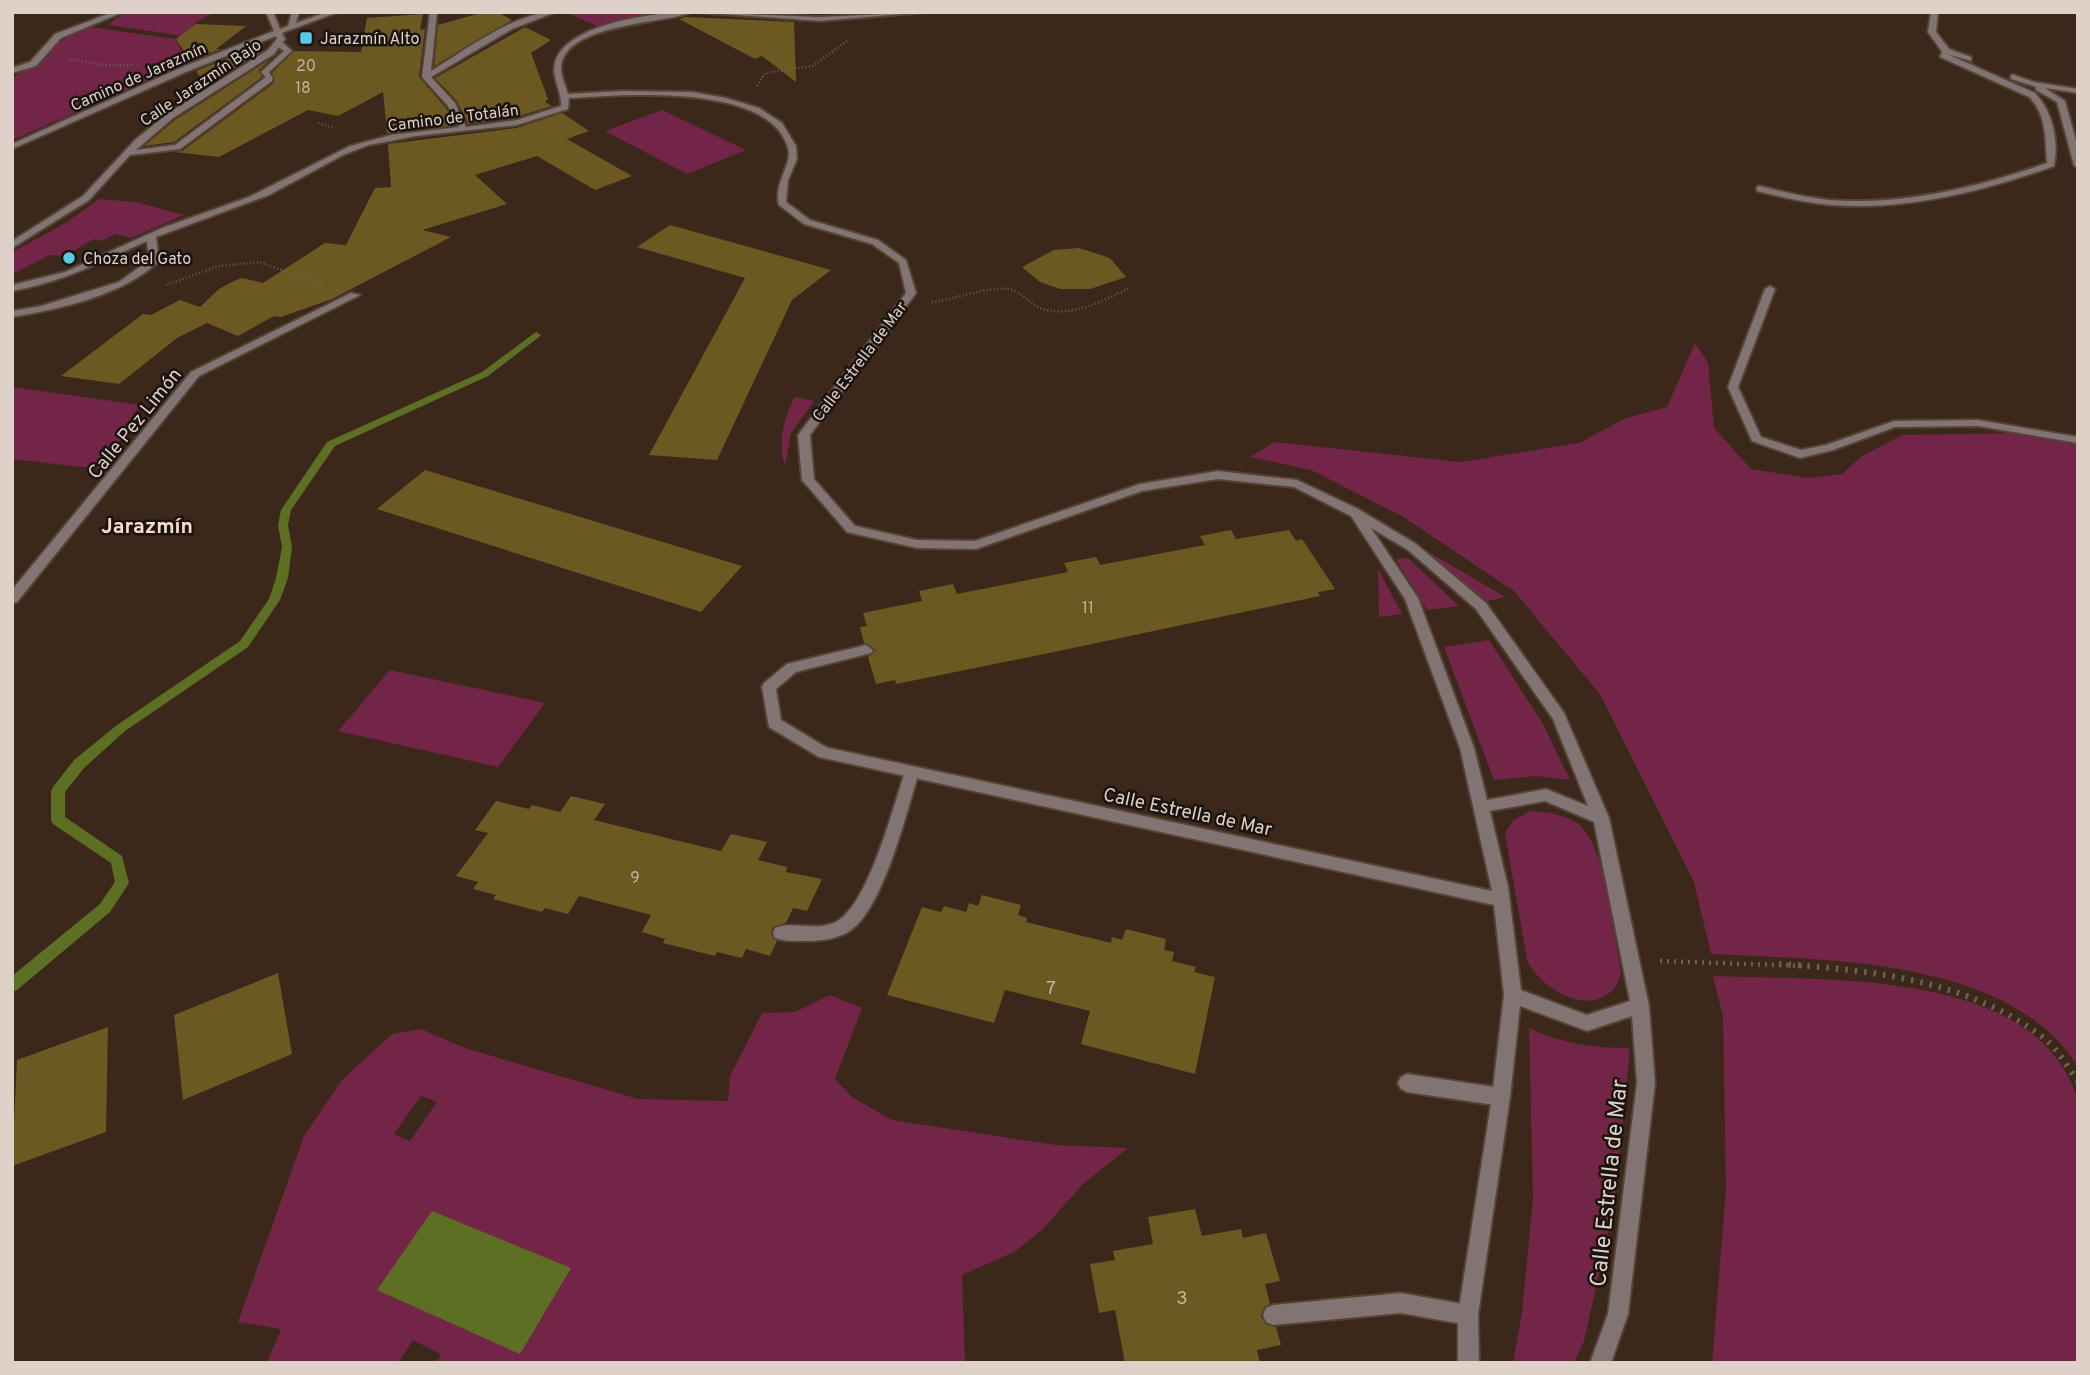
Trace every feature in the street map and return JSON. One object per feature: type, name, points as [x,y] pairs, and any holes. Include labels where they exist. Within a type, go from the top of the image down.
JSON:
[{"type":"street","points":[[12,71],[33,64],[58,36],[120,12]]},
{"type":"street","name":"Calle Jarazmín Bajo","points":[[12,245],[86,198],[129,153],[170,116],[258,61],[278,43],[281,39],[269,12]]},
{"type":"street","points":[[291,27],[296,12]]},
{"type":"street","name":"Camino de Jarazmín","points":[[12,147],[183,70],[276,32],[335,12]]},
{"type":"street","points":[[434,12],[426,77],[452,105],[463,128]]},
{"type":"street","points":[[426,77],[509,27],[553,12]]},
{"type":"street","points":[[567,96],[559,76],[559,61],[568,46],[584,36],[637,20],[689,12]]},
{"type":"street","points":[[697,12],[820,19],[923,12]]},
{"type":"street","points":[[1935,12],[1931,32],[1946,51],[2032,84],[2061,101],[2078,165]]},
{"type":"street","name":"Calle Jarazmín Bajo","points":[[129,153],[177,147],[269,79],[265,72],[288,51],[278,43]]},
{"type":"street","points":[[1760,189],[1841,203],[1892,200],[2016,178],[2051,164],[2049,125],[2044,104],[2032,95],[1943,55],[1946,51]]},
{"type":"street","points":[[2032,84],[2078,91]]},
{"type":"street","name":"Calle Estrella de Mar","points":[[567,96],[683,93],[728,101],[770,118],[784,131],[792,147],[793,164],[784,178],[782,203],[807,222],[875,242],[903,262],[911,293],[804,435],[808,481],[851,529],[917,544],[976,545],[1139,488],[1218,475],[1297,484],[1354,512],[1412,547],[1481,606],[1559,717],[1601,818],[1640,1006],[1646,1083],[1618,1314],[1600,1363]]},
{"type":"street","name":"Camino de Totalán","points":[[12,288],[55,281],[99,263],[151,236],[267,193],[341,152],[366,143],[541,119],[565,107],[567,96]]},
{"type":"street","points":[[12,314],[43,309],[122,284],[154,261],[151,236]]},
{"type":"street","points":[[1770,289],[1733,387],[1756,439],[1800,454],[1829,448],[1894,424],[1978,423],[2078,440]]},
{"type":"street","name":"Calle Pez Limón","points":[[12,599],[195,374],[355,295]]},
{"type":"street","points":[[1354,512],[1411,598],[1467,748],[1502,900],[1513,995],[1501,1097],[1468,1315],[1469,1363]]},
{"type":"street","name":"Calle Estrella de Mar","points":[[866,650],[792,668],[769,687],[774,723],[824,753],[1502,900]]},
{"type":"street","points":[[781,933],[813,935],[848,923],[879,874],[912,772]]},
{"type":"street","points":[[1481,807],[1545,795],[1601,818]]},
{"type":"street","points":[[1513,995],[1587,1023],[1640,1006]]},
{"type":"street","points":[[1407,1083],[1501,1097]]},
{"type":"street","points":[[1273,1315],[1401,1303],[1468,1315]]},
{"type":"path","points":[[728,101],[761,84],[765,73],[813,66],[847,41]]},
{"type":"path","points":[[33,64],[72,58],[103,65],[140,64]]},
{"type":"path","points":[[318,123],[335,128]]},
{"type":"path","points":[[155,288],[219,266],[259,262],[355,295]]},
{"type":"path","points":[[904,301],[957,300],[989,290],[1013,290],[1039,308],[1068,309],[1093,305],[1129,288]]},
{"type":"path","points":[[1631,960],[1832,969],[1912,979],[2019,1017],[2068,1063],[2078,1082]]},
{"type":"shaded area","points":[[125,12],[214,13],[198,21],[183,36],[108,25]]},
{"type":"shaded area","points":[[653,12],[597,26],[568,13]]},
{"type":"shaded area","points":[[89,27],[176,39],[180,49],[208,55],[12,140],[12,78],[68,37]]},
{"type":"shaded area","points":[[662,110],[746,150],[687,174],[605,131]]},
{"type":"shaded area","points":[[99,199],[136,202],[184,215],[131,238],[115,234],[102,241],[94,239],[64,256],[50,255],[12,274],[12,252],[64,224]]},
{"type":"shaded area","points":[[1695,343],[1708,363],[1714,428],[1751,469],[1809,478],[1842,474],[1861,457],[1902,435],[2022,433],[2078,445],[2078,1067],[2047,1031],[2008,1004],[1962,984],[1859,963],[1711,954],[1694,882],[1600,694],[1514,591],[1402,516],[1311,470],[1250,457],[1274,442],[1461,462],[1579,443],[1626,418],[1667,407]]},
{"type":"shaded area","points":[[12,387],[141,405],[125,426],[116,452],[99,469],[12,459]]},
{"type":"shaded area","points":[[795,397],[814,401],[791,433],[785,466],[783,431],[787,413]]},
{"type":"shaded area","points":[[1427,551],[1505,597],[1483,602]]},
{"type":"shaded area","points":[[1408,558],[1459,606],[1427,610],[1396,559]]},
{"type":"shaded area","points":[[1378,569],[1402,614],[1379,617]]},
{"type":"shaded area","points":[[1489,640],[1543,724],[1570,780],[1536,776],[1494,780],[1444,647]]},
{"type":"shaded area","points":[[390,670],[545,703],[498,767],[338,731]]},
{"type":"shaded area","points":[[1530,811],[1572,820],[1587,834],[1596,850],[1608,892],[1621,972],[1614,988],[1603,997],[1590,1001],[1561,993],[1535,973],[1527,960],[1505,833],[1514,820]]},
{"type":"shaded area","points":[[1713,976],[1865,982],[1920,989],[1972,1003],[2018,1024],[2054,1055],[2077,1098],[2080,1114],[2078,1363],[1712,1363],[1726,1189],[1723,1017]]},
{"type":"shaded area","points":[[830,995],[862,1008],[835,1079],[852,1097],[892,1120],[1056,1145],[1128,1148],[1083,1184],[1043,1229],[1014,1252],[962,1275],[965,1363],[436,1363],[441,1354],[413,1340],[398,1363],[267,1363],[281,1329],[238,1322],[304,1136],[342,1080],[392,1034],[421,1029],[465,1048],[638,1099],[728,1101],[730,1076],[762,1013],[795,1012]],"holes":[[[421,1096],[437,1102],[410,1141],[394,1134]]]},
{"type":"shaded area","points":[[1529,1028],[1578,1044],[1630,1048],[1615,1202],[1584,1341],[1574,1363],[1513,1363],[1522,1312],[1533,1198]]},
{"type":"shaded area","points":[[432,1211],[571,1268],[520,1354],[377,1290]]},
{"type":"building","points":[[484,12],[497,12],[512,20],[434,66],[438,25]]},
{"type":"building","points":[[423,14],[420,30],[425,29],[419,77],[446,108],[455,125],[387,133],[383,92],[338,116],[308,110],[219,157],[175,152],[182,151],[274,83],[272,73],[294,51],[361,52],[367,18]]},
{"type":"building","points":[[685,17],[794,22],[796,82],[762,56],[755,59],[679,19]]},
{"type":"building","points":[[196,24],[246,26],[216,49],[221,49],[190,61],[176,39]]},
{"type":"building","points":[[525,27],[551,40],[531,53],[548,99],[545,102],[552,106],[516,117],[468,124],[457,101],[435,78]]},
{"type":"building","points":[[249,50],[263,50],[206,86],[196,71]]},
{"type":"building","points":[[272,58],[259,70],[262,77],[174,142],[144,146],[175,120]]},
{"type":"building","points":[[562,113],[589,131],[567,139],[632,176],[595,190],[537,156],[475,175],[507,204],[422,230],[451,237],[332,299],[281,317],[274,316],[238,336],[207,323],[177,338],[119,384],[61,376],[143,314],[151,315],[180,300],[200,307],[219,289],[236,280],[242,278],[263,283],[325,243],[346,245],[375,188],[391,187],[388,144],[517,128]]},
{"type":"building","points":[[670,225],[831,270],[792,300],[717,460],[649,455],[745,278],[637,247]]},
{"type":"building","points":[[1079,248],[1110,258],[1126,277],[1090,289],[1060,289],[1040,282],[1022,267],[1054,250]]},
{"type":"building","points":[[425,470],[742,566],[701,612],[377,509]]},
{"type":"building","points":[[1231,530],[1236,539],[1289,530],[1296,541],[1302,539],[1335,589],[1318,592],[1320,596],[1054,652],[896,684],[895,680],[876,684],[868,657],[876,650],[864,643],[860,627],[867,626],[863,613],[922,601],[919,591],[953,584],[957,594],[1068,572],[1064,563],[1096,557],[1100,565],[1205,545],[1200,536]]},
{"type":"building","points":[[571,796],[605,804],[594,820],[721,851],[731,834],[767,842],[758,860],[787,867],[786,872],[822,879],[807,911],[793,908],[786,923],[773,927],[771,934],[777,941],[770,956],[746,949],[742,958],[717,952],[715,956],[663,943],[665,939],[642,932],[651,915],[579,896],[568,914],[545,908],[542,912],[493,899],[496,895],[473,889],[478,882],[456,876],[488,833],[475,830],[496,801],[529,809],[532,805],[560,812]]},
{"type":"building","points":[[982,895],[1021,905],[1018,915],[1027,918],[1026,922],[1111,943],[1112,937],[1122,940],[1126,929],[1166,939],[1164,950],[1174,952],[1172,961],[1196,967],[1194,972],[1215,977],[1195,1074],[1081,1044],[1090,1011],[1005,990],[994,1023],[887,995],[922,907],[941,912],[944,906],[966,912],[969,903],[978,906]]},
{"type":"building","points":[[278,973],[292,1054],[183,1100],[174,1015]]},
{"type":"building","points":[[108,1027],[106,1132],[12,1166],[17,1060]]},
{"type":"building","points":[[1195,1209],[1202,1236],[1241,1229],[1243,1238],[1266,1233],[1280,1281],[1265,1284],[1270,1304],[1264,1307],[1261,1316],[1265,1324],[1276,1327],[1281,1345],[1257,1350],[1260,1363],[1125,1363],[1115,1310],[1099,1313],[1090,1264],[1115,1260],[1113,1251],[1153,1244],[1148,1217]]},
{"type":"waterway","points":[[12,985],[105,908],[122,883],[117,860],[58,820],[58,791],[79,764],[121,728],[244,644],[274,600],[282,578],[287,547],[283,525],[286,510],[331,444],[485,374],[536,335]]},
{"type":"place","name":"Jarazmín Alto","points":[[306,38]]},
{"type":"place","name":"Choza del Gato","points":[[69,258]]},
{"type":"district","name":"Jarazmín","points":[[147,526]]}]
